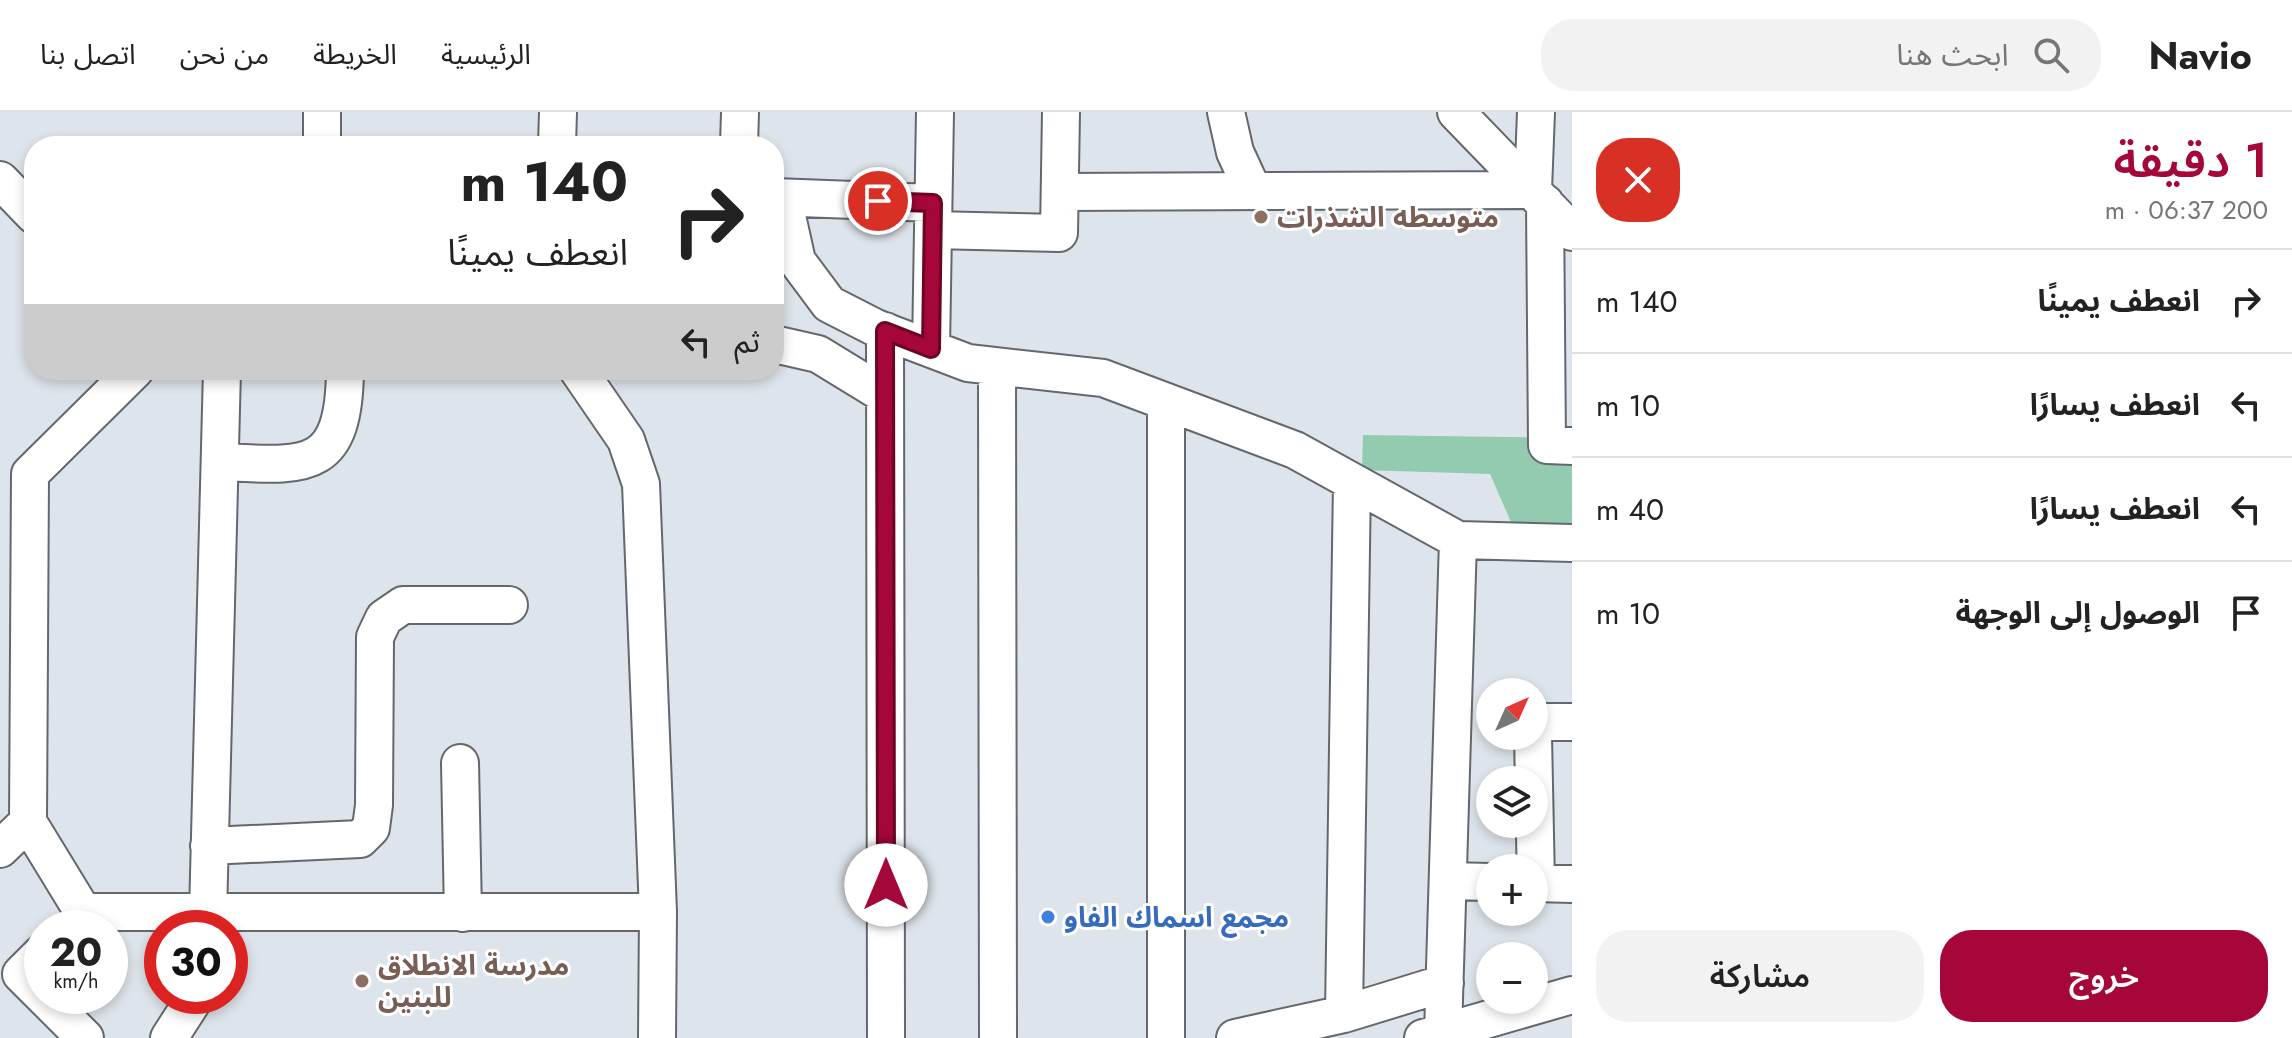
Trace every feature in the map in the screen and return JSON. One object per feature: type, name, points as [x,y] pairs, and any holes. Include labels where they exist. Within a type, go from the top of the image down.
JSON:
[{"type":"street","points":[[322,112],[322,136]]},
{"type":"street","points":[[557,136],[558,112]]},
{"type":"street","points":[[739,136],[740,112]]},
{"type":"street","points":[[931,349],[935,112]]},
{"type":"street","points":[[784,198],[1059,233],[1061,112]]},
{"type":"street","points":[[1226,112],[1235,152],[1253,191]]},
{"type":"street","points":[[1456,112],[1572,232]]},
{"type":"street","points":[[1536,112],[1547,445],[1572,446]]},
{"type":"street","points":[[0,180],[24,205]]},
{"type":"street","points":[[1060,192],[1253,191],[1539,197]]},
{"type":"street","points":[[784,215],[797,261],[829,304],[885,331],[968,363],[1103,378],[1295,450],[1458,540],[1572,543]]},
{"type":"street","points":[[885,331],[886,1038]]},
{"type":"street","points":[[784,346],[818,354],[885,395]]},
{"type":"street","points":[[997,367],[998,1038]]},
{"type":"street","points":[[70,910],[28,822],[29,676],[15,474],[123,380]]},
{"type":"street","points":[[208,910],[222,380]]},
{"type":"street","points":[[220,462],[293,465],[317,457],[337,433],[344,402],[345,380]]},
{"type":"street","points":[[585,380],[626,440],[641,484],[658,912],[657,1038]]},
{"type":"street","points":[[1166,402],[1166,1038]]},
{"type":"street","points":[[1344,1014],[1352,482]]},
{"type":"street","points":[[1458,540],[1445,983],[1433,1035],[1572,995]]},
{"type":"street","points":[[209,846],[360,839],[371,828],[374,805],[375,637],[384,618],[403,605],[509,605]]},
{"type":"street","points":[[0,646],[29,676]]},
{"type":"street","points":[[1548,722],[1572,722]]},
{"type":"street","points":[[1533,750],[1535,854]]},
{"type":"street","points":[[460,763],[463,913]]},
{"type":"street","points":[[0,849],[28,822]]},
{"type":"street","points":[[1448,881],[1476,882]]},
{"type":"street","points":[[1548,883],[1572,884]]},
{"type":"street","points":[[248,927],[463,913],[658,912]]},
{"type":"street","points":[[1235,1038],[1344,1014],[1445,983]]},
{"type":"street","points":[[62,1014],[85,1038]]},
{"type":"street","points":[[167,1014],[169,1038]]},
{"type":"street","points":[[169,1038],[184,1014]]},
{"type":"green space","points":[[1363,435],[1572,438],[1572,539],[1518,538],[1490,474],[1362,470]]},
{"type":"place","name":"متوسطه الشذرات","points":[[1261,217]]},
{"type":"place","name":"مجمع اسماك الفاو","points":[[1048,917]]},
{"type":"place","name":"مدرسة الانطلاق للبنين","points":[[362,981]]},
{"type":"route","points":[[878,201],[933,203],[931,349],[885,331],[886,885]]}]
